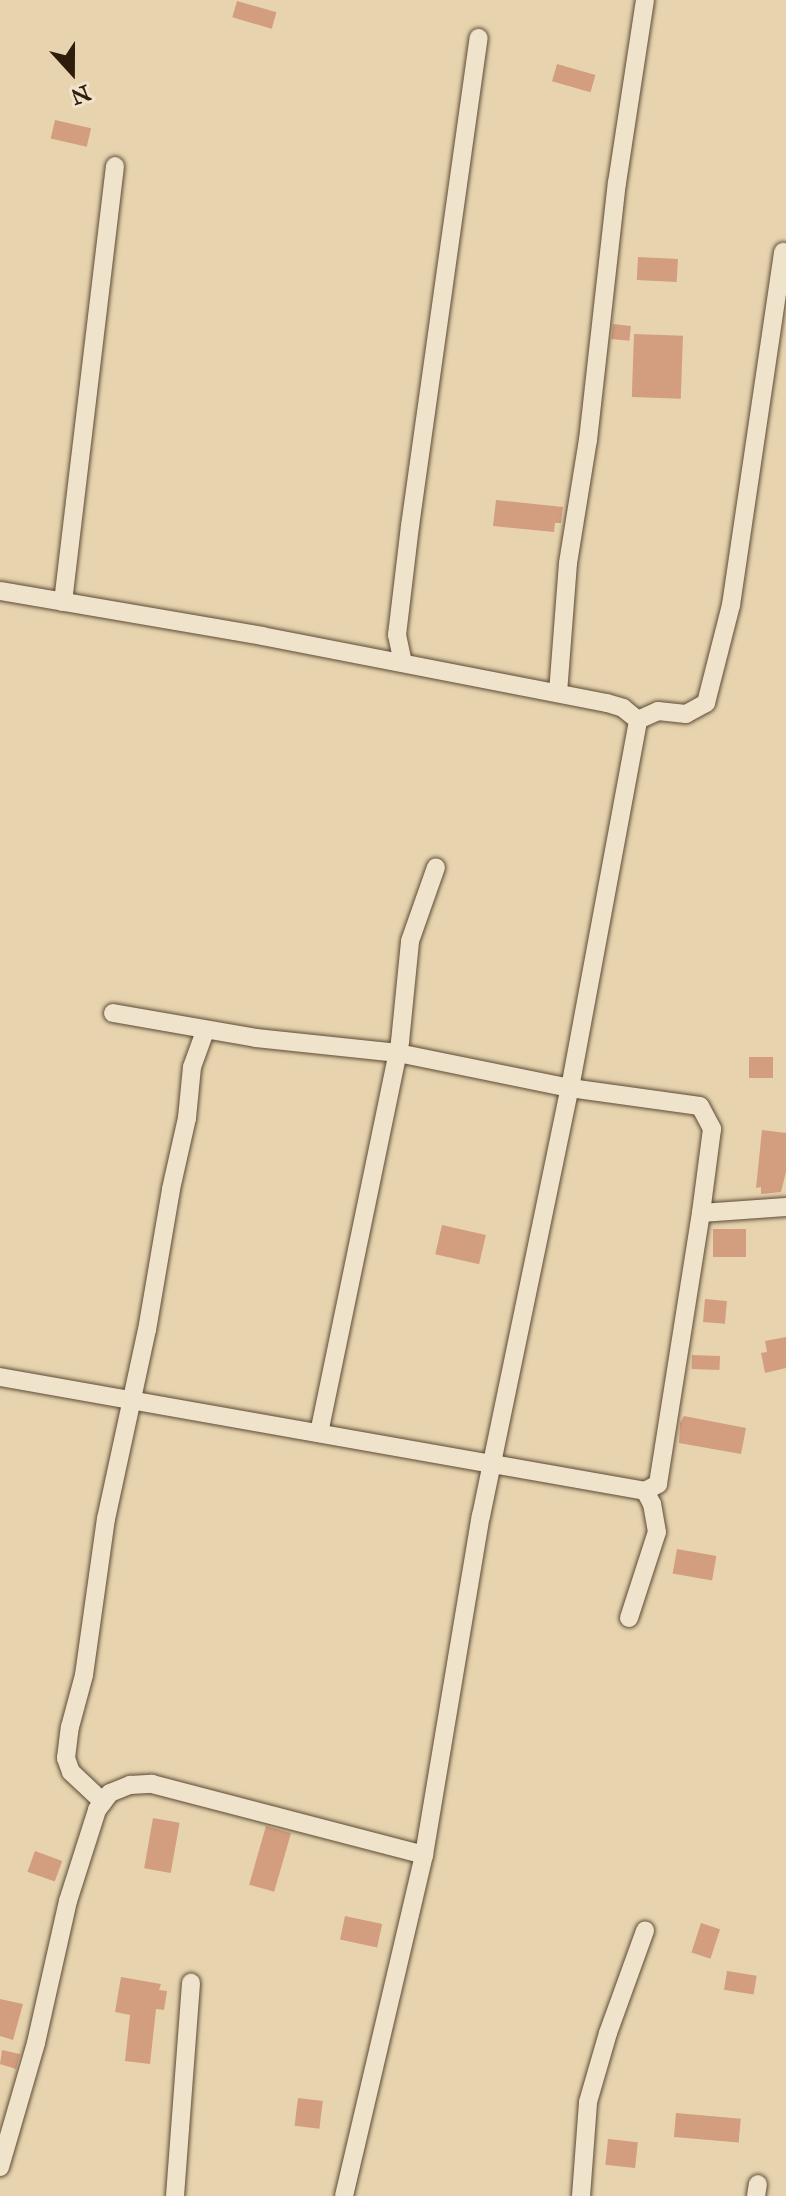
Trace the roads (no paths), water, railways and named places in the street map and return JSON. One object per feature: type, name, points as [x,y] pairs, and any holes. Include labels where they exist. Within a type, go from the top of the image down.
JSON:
[{"type":"street","points":[[558,693],[568,563],[588,440],[617,183],[645,0]]},
{"type":"street","points":[[403,663],[397,635],[479,38]]},
{"type":"street","points":[[63,602],[115,166]]},
{"type":"street","points":[[638,720],[658,711],[686,714],[706,703],[731,605],[783,252]]},
{"type":"street","points":[[0,591],[558,693],[623,708],[638,720]]},
{"type":"street","points":[[344,2196],[424,1855],[492,1462],[570,1088],[638,720]]},
{"type":"street","points":[[319,1433],[398,1053],[410,941],[436,867]]},
{"type":"street","points":[[0,1377],[645,1491],[658,1484],[712,1129],[700,1106],[570,1088],[398,1053],[205,1031],[113,1013]]},
{"type":"street","points":[[103,1802],[71,1772],[66,1758],[84,1675],[106,1519],[187,1118],[192,1067],[205,1031]]},
{"type":"street","points":[[701,1213],[786,1207]]},
{"type":"street","points":[[629,1618],[657,1532],[652,1504],[645,1491]]},
{"type":"street","points":[[0,2167],[36,2043],[68,1901],[97,1810],[110,1793],[130,1785],[152,1784],[424,1855]]},
{"type":"street","points":[[581,2196],[588,2102],[608,2033],[645,1931]]},
{"type":"street","points":[[175,2196],[191,1983]]}]
